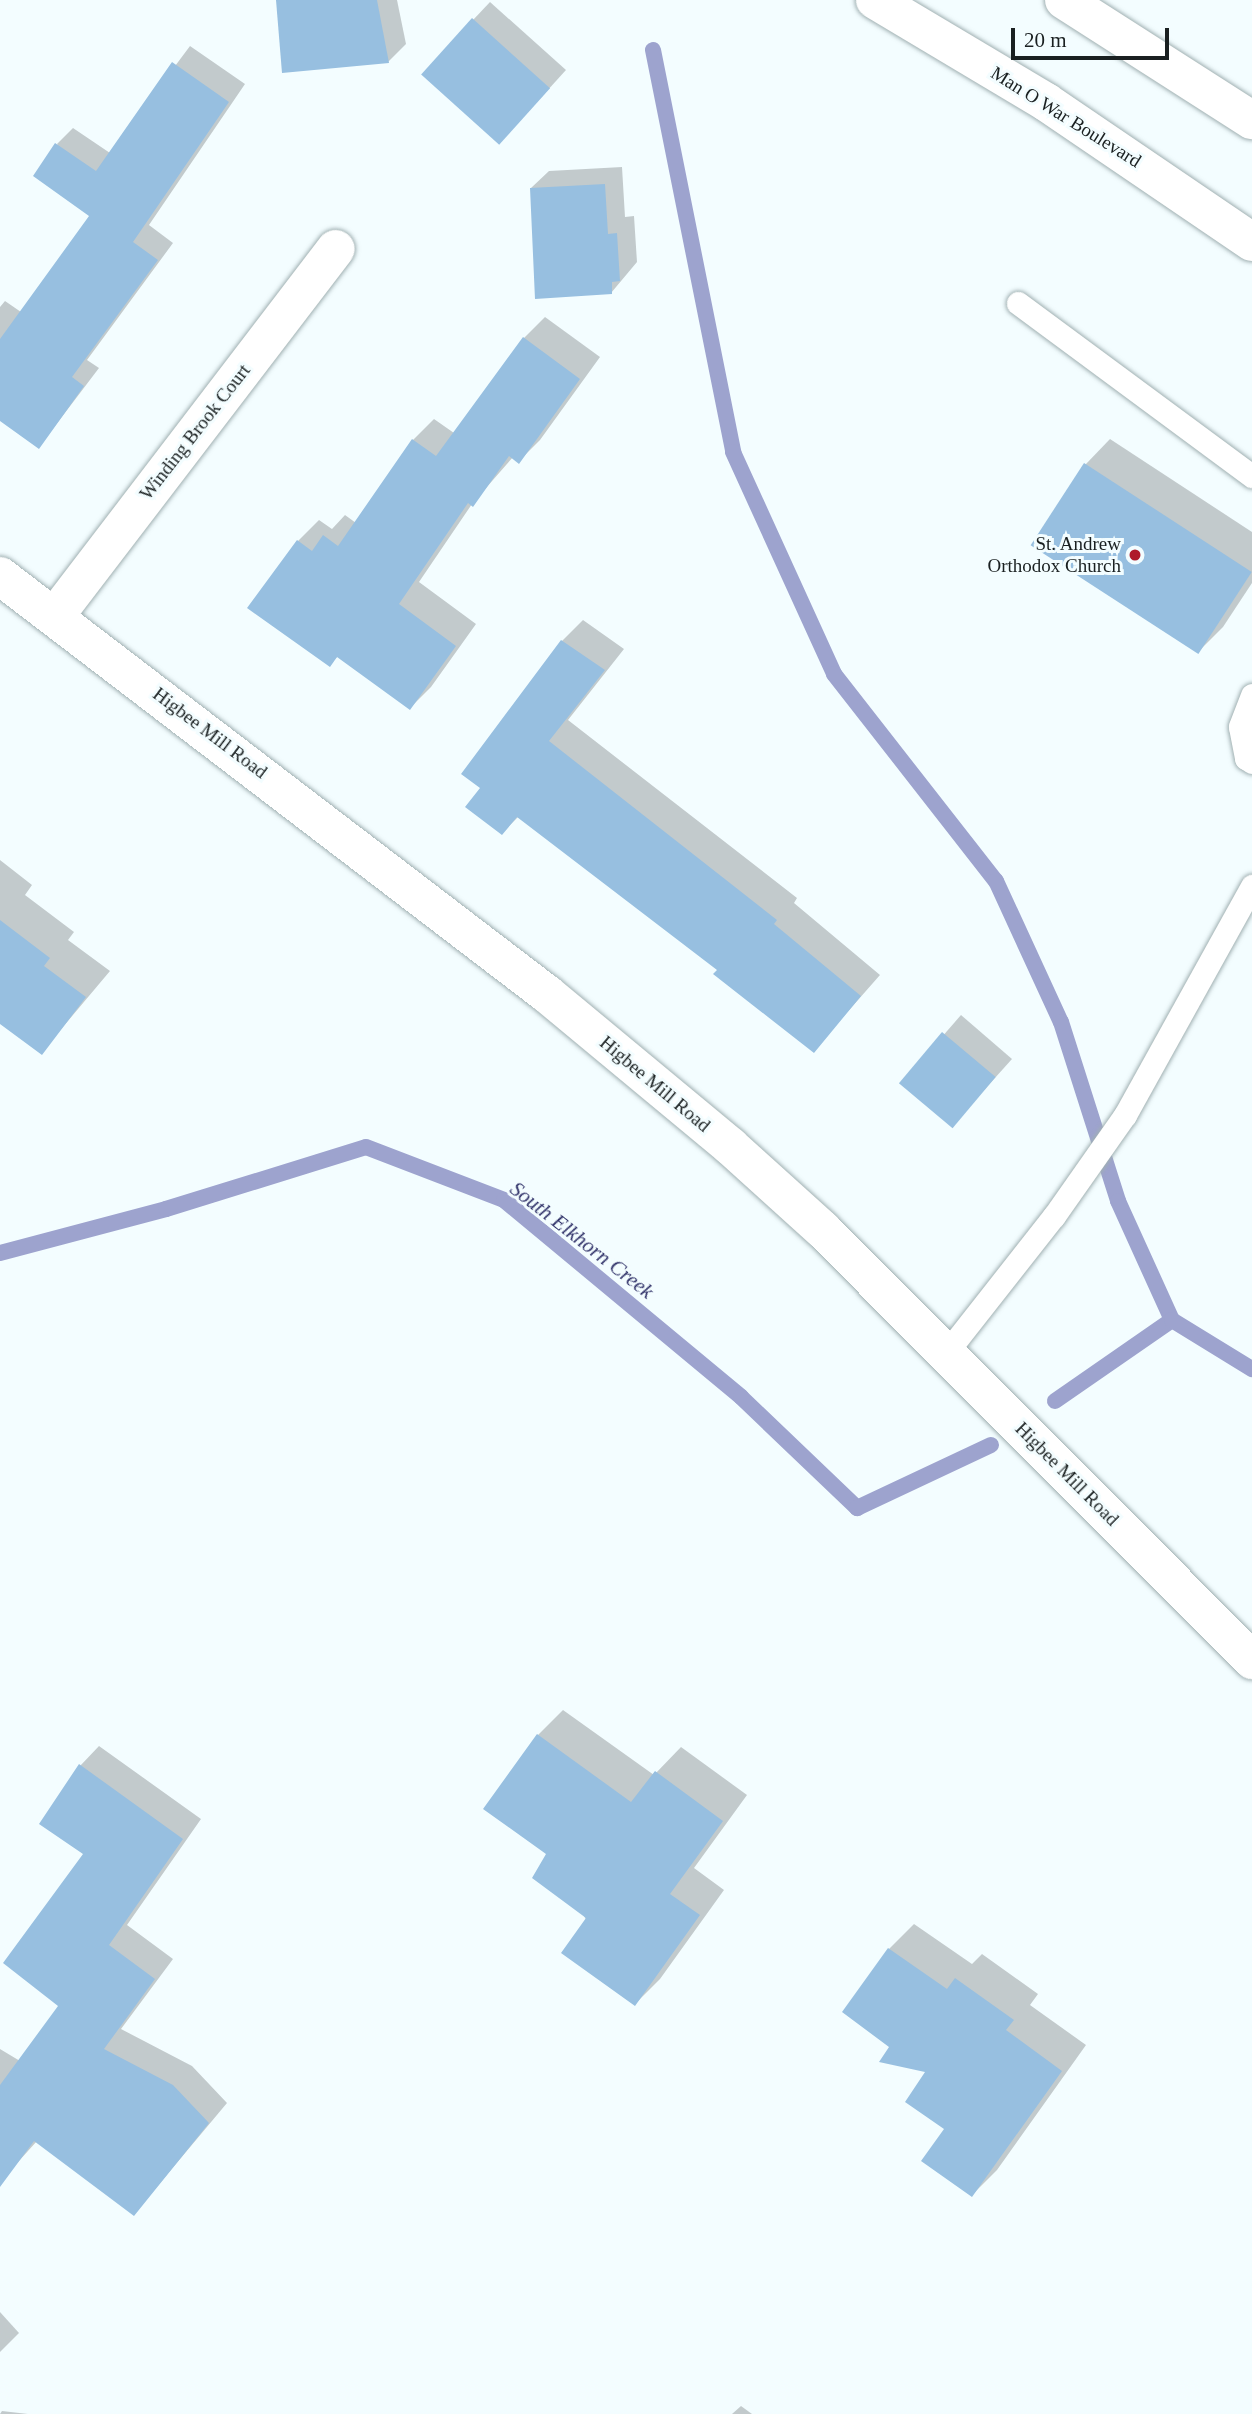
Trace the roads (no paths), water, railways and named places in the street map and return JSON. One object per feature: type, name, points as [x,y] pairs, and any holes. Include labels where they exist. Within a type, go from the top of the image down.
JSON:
[{"type":"street","name":"Man O War Boulevard","points":[[875,0],[1045,102],[1252,242]]},
{"type":"street","points":[[1064,0],[1252,120]]},
{"type":"street","name":"Winding Brook Court","points":[[55,616],[337,249]]},
{"type":"street","name":"Higbee Mill Road","points":[[0,576],[547,994],[822,1229],[1252,1660]]},
{"type":"lane","points":[[1018,303],[1252,476]]},
{"type":"lane","points":[[1252,695],[1240,727],[1247,758],[1252,762]]},
{"type":"lane","points":[[946,1353],[1054,1216],[1125,1115],[1252,886]]},
{"type":"waterway","points":[[653,50],[733,452],[834,674],[996,881],[1061,1022],[1118,1201],[1172,1320]]},
{"type":"waterway","name":"South Elkhorn Creek","points":[[0,1253],[166,1209],[366,1147],[504,1200],[741,1397],[857,1508],[991,1445]]},
{"type":"waterway","name":"South Elkhorn Creek","points":[[1055,1401],[1172,1320],[1252,1369]]},
{"type":"place","name":"St. Andrew Orthodox Church","points":[[1135,555]]}]
